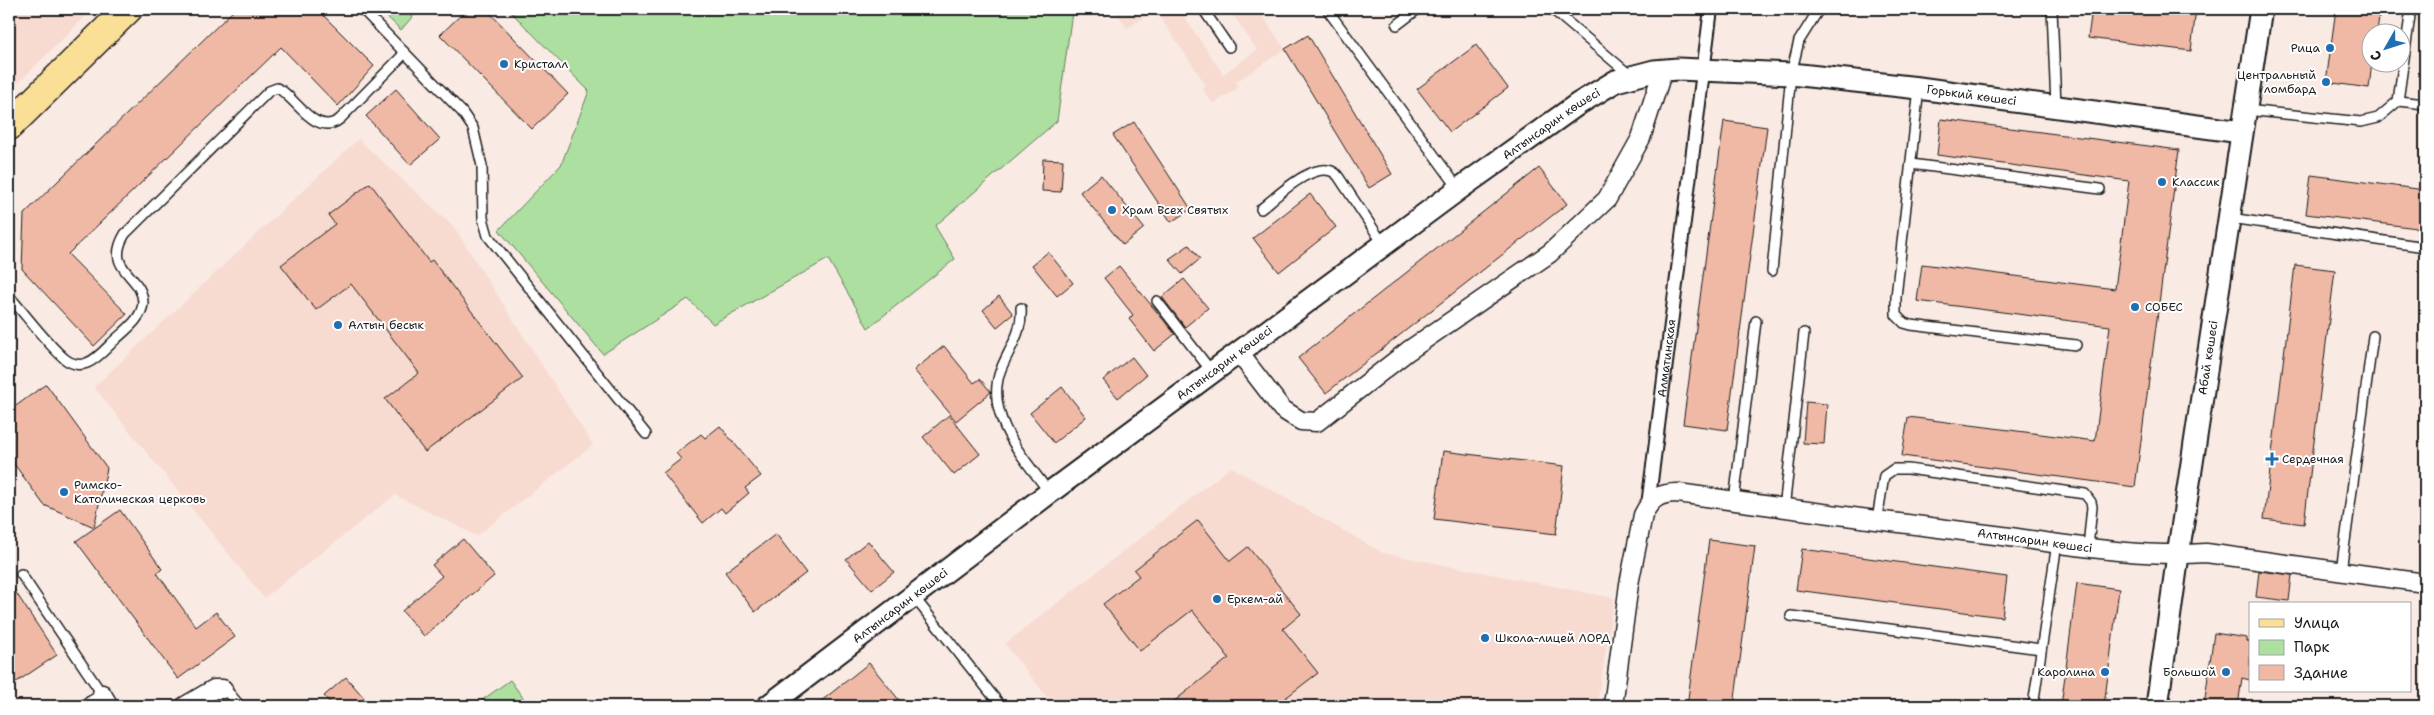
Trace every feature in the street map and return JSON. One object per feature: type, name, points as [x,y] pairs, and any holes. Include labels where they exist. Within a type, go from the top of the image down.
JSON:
[{"type":"main road","points":[[9,126],[128,9]]},
{"type":"street","name":"Алматинская","points":[[1613,706],[1629,584],[1643,515],[1648,505],[1711,9]]},
{"type":"street","name":"Абай көшесі","points":[[2157,706],[2178,555],[2230,218],[2241,132],[2261,9]]},
{"type":"street","name":"Алтынсарин көшесі","points":[[768,706],[914,597],[1049,492],[1459,189],[1578,104],[1616,81],[1632,76],[1662,70],[1702,70]]},
{"type":"street","points":[[1239,352],[1282,409],[1301,421],[1317,422],[1408,351],[1550,253],[1607,199],[1641,138],[1662,70]]},
{"type":"street","name":"Горький көшесі","points":[[1702,70],[1791,74],[1919,88],[2241,132]]},
{"type":"street","name":"Алтынсарин көшесі","points":[[1648,505],[1658,496],[1666,493],[2088,547],[2178,555],[2206,553],[2425,583]]},
{"type":"street","points":[[185,706],[214,689],[223,689]]},
{"type":"lane","points":[[362,9],[462,112],[474,128],[482,166],[483,218],[488,236],[646,434]]},
{"type":"lane","points":[[1203,9],[1229,47]]},
{"type":"lane","points":[[1397,25],[1418,9]]},
{"type":"lane","points":[[1552,9],[1632,76]]},
{"type":"lane","points":[[1772,272],[1791,74],[1799,42],[1819,9]]},
{"type":"lane","points":[[2052,9],[2056,106]]},
{"type":"lane","points":[[2246,110],[2288,116],[2370,122],[2389,111],[2398,100],[2411,9]]},
{"type":"lane","points":[[1329,12],[1459,189]]},
{"type":"lane","points":[[9,296],[65,360],[80,364],[93,360],[134,322],[143,305],[139,290],[121,266],[118,257],[121,241],[269,91],[277,88],[281,90],[315,122],[328,124],[340,119],[405,53]]},
{"type":"lane","points":[[1919,88],[1896,297],[1896,315],[1900,320],[1911,325],[2076,345]]},
{"type":"lane","points":[[2398,100],[2425,104]]},
{"type":"lane","points":[[1911,164],[2100,189]]},
{"type":"lane","points":[[1261,209],[1305,176],[1316,170],[1328,170],[1338,176],[1385,245]]},
{"type":"lane","points":[[2230,218],[2425,247]]},
{"type":"lane","points":[[1157,302],[1212,373]]},
{"type":"lane","points":[[1021,308],[1020,330],[998,378],[999,410],[1012,442],[1049,492]]},
{"type":"lane","points":[[1734,501],[1756,320]]},
{"type":"lane","points":[[1784,509],[1804,333]]},
{"type":"lane","points":[[2341,572],[2373,336]]},
{"type":"lane","points":[[1877,520],[1884,476],[1894,469],[1908,468],[2085,494],[2092,507],[2088,547]]},
{"type":"lane","points":[[2034,706],[2057,543]]},
{"type":"lane","points":[[21,574],[106,700],[82,706]]},
{"type":"lane","points":[[914,597],[1001,706]]},
{"type":"lane","points":[[1791,616],[2041,649]]},
{"type":"lane","points":[[223,689],[240,706]]},
{"type":"shaded area","points":[[9,9],[93,9],[9,92]]},
{"type":"shaded area","points":[[1114,9],[1179,9],[1223,74],[1257,50],[1229,9],[1258,9],[1285,49],[1236,82],[1239,87],[1213,104],[1202,88],[1206,85],[1155,10],[1127,28]]},
{"type":"shaded area","name":"Алтын бесык","points":[[358,139],[454,227],[593,445],[477,536],[395,495],[264,598],[94,387]]},
{"type":"shaded area","name":"Еркем-ай","points":[[1231,467],[1383,553],[1614,598],[1597,706],[1054,706],[1005,644]]},
{"type":"green space","points":[[379,9],[419,9],[401,30]]},
{"type":"green space","points":[[508,9],[1070,9],[1072,12],[1057,121],[935,226],[955,259],[868,328],[828,259],[713,324],[688,299],[603,354],[499,230],[561,165],[589,91]]},
{"type":"green space","points":[[510,680],[529,706],[474,706]]},
{"type":"building","points":[[235,9],[317,9],[374,66],[338,106],[281,47],[68,254],[127,314],[94,346],[22,269],[24,214]]},
{"type":"building","name":"Кристалл","points":[[467,9],[486,9],[568,94],[532,129],[440,35]]},
{"type":"building","points":[[2092,9],[2196,9],[2191,51],[2088,38]]},
{"type":"building","points":[[2336,9],[2380,9],[2378,22],[2362,22],[2362,72],[2371,72],[2369,88],[2326,82]]},
{"type":"building","points":[[1308,35],[1392,174],[1369,188],[1285,49]]},
{"type":"building","points":[[1476,45],[1508,88],[1450,132],[1417,89]]},
{"type":"building","points":[[396,89],[440,139],[410,165],[366,116]]},
{"type":"building","points":[[1941,119],[2179,150],[2135,487],[1902,456],[1908,417],[2095,441],[2110,326],[1917,301],[1922,264],[2115,289],[2129,181],[1937,155]]},
{"type":"building","points":[[1724,121],[1767,127],[1727,430],[1683,424]]},
{"type":"building","points":[[1134,122],[1191,209],[1171,222],[1113,135]]},
{"type":"building","points":[[1043,159],[1063,160],[1061,192],[1042,191]]},
{"type":"building","points":[[1539,168],[1567,204],[1326,393],[1298,358]]},
{"type":"building","name":"Храм Всех Святых","points":[[1101,175],[1144,228],[1123,245],[1080,192]]},
{"type":"building","points":[[2311,175],[2425,190],[2425,229],[2306,214]]},
{"type":"building","points":[[370,183],[429,262],[432,260],[523,378],[425,452],[385,399],[419,373],[351,284],[316,310],[281,265],[335,224],[328,215]]},
{"type":"building","points":[[1310,194],[1336,227],[1279,272],[1253,238]]},
{"type":"building","points":[[1189,245],[1200,259],[1182,274],[1169,259]]},
{"type":"building","points":[[1048,252],[1073,283],[1057,296],[1032,265]]},
{"type":"building","points":[[2295,265],[2335,270],[2304,524],[2264,519]]},
{"type":"building","points":[[1119,266],[1175,334],[1154,351],[1129,319],[1133,315],[1104,278]]},
{"type":"building","points":[[1184,279],[1208,308],[1185,327],[1162,297]]},
{"type":"building","points":[[999,296],[1013,314],[997,327],[983,310]]},
{"type":"building","points":[[944,346],[974,383],[980,379],[991,392],[956,421],[914,370]]},
{"type":"building","points":[[1132,357],[1146,375],[1118,398],[1103,380]]},
{"type":"building","name":"Римско- Католическая церковь","points":[[46,384],[107,468],[94,527],[44,505],[9,457],[9,411]]},
{"type":"building","points":[[1062,387],[1086,417],[1054,443],[1030,413]]},
{"type":"building","points":[[1806,402],[1827,404],[1824,444],[1803,443]]},
{"type":"building","points":[[949,415],[980,454],[954,475],[923,437]]},
{"type":"building","points":[[720,426],[761,476],[745,488],[749,493],[725,513],[721,508],[703,523],[663,473],[681,459],[676,453],[701,434],[705,438]]},
{"type":"building","points":[[1443,451],[1564,466],[1556,534],[1434,519]]},
{"type":"building","points":[[120,510],[162,569],[157,573],[196,627],[216,612],[235,637],[178,679],[76,541]]},
{"type":"building","points":[[1198,520],[1230,561],[1248,547],[1301,614],[1283,629],[1318,673],[1275,706],[1168,706],[1229,658],[1192,610],[1140,651],[1103,604],[1139,576],[1134,570]]},
{"type":"building","points":[[776,534],[806,573],[755,612],[725,572]]},
{"type":"building","points":[[463,539],[494,576],[424,636],[402,611],[442,576],[432,565]]},
{"type":"building","points":[[1709,540],[1755,546],[1734,706],[1687,706]]},
{"type":"building","points":[[868,541],[894,572],[872,590],[846,559]]},
{"type":"building","points":[[1802,549],[2007,577],[2002,617],[1796,590]]},
{"type":"building","points":[[2259,571],[2292,575],[2289,601],[2256,597]]},
{"type":"building","points":[[9,582],[57,655],[9,687]]},
{"type":"building","points":[[2077,583],[2119,589],[2104,706],[2061,706]]},
{"type":"building","name":"Большой","points":[[2214,633],[2247,638],[2249,642],[2249,680],[2242,678],[2238,706],[2204,706]]},
{"type":"building","points":[[869,663],[904,706],[815,706]]},
{"type":"building","points":[[346,677],[371,706],[333,706],[324,696]]},
{"type":"place","name":"Рица","points":[[2330,48]]},
{"type":"place","name":"Кристалл","points":[[504,64]]},
{"type":"place","name":"Центральный ломбард","points":[[2326,82]]},
{"type":"place","name":"Классик","points":[[2162,182]]},
{"type":"place","name":"Храм Всех Святых","points":[[1112,210]]},
{"type":"place","name":"СОБЕС","points":[[2135,307]]},
{"type":"place","name":"Алтын бесык","points":[[338,325]]},
{"type":"place","name":"Сердечная","points":[[2272,459]]},
{"type":"place","name":"Римско- Католическая церковь","points":[[64,492]]},
{"type":"place","name":"Еркем-ай","points":[[1217,599]]},
{"type":"place","name":"Школа-лицей ЛОРД","points":[[1485,638]]},
{"type":"place","name":"Каролина","points":[[2105,672]]},
{"type":"place","name":"Большой","points":[[2226,672]]}]
